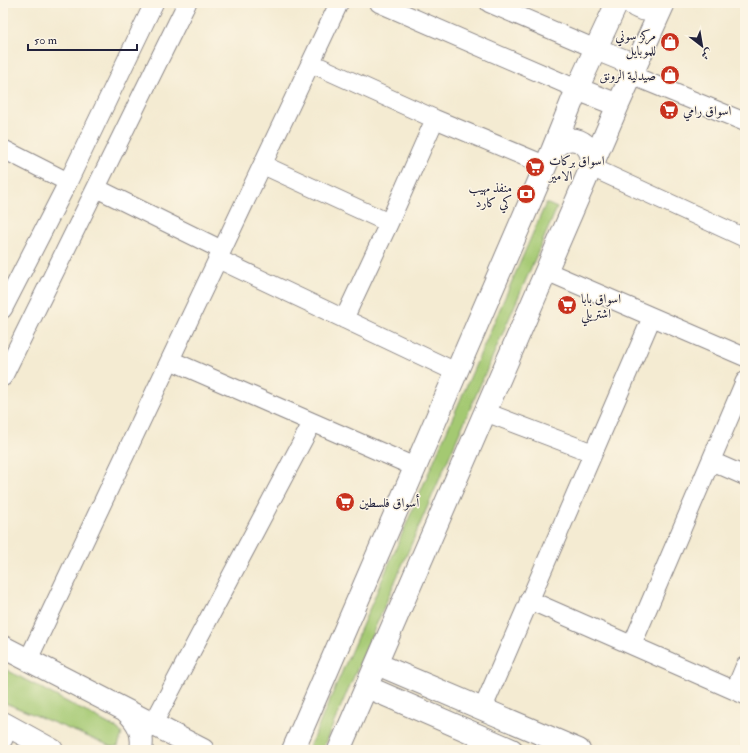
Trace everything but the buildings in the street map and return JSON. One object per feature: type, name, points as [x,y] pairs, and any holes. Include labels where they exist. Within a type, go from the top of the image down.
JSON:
[{"type":"main road","points":[[293,750],[578,89],[617,3]]},
{"type":"main road","points":[[631,3],[636,7],[647,10],[658,7],[664,3]]},
{"type":"main road","points":[[339,750],[633,70],[664,3]]},
{"type":"main road","points":[[596,49],[633,70]]},
{"type":"main road","points":[[578,89],[618,105]]},
{"type":"main road","points":[[549,158],[560,142],[565,140],[576,140],[590,150],[592,161],[591,167]]},
{"type":"main road","points":[[3,647],[203,750]]},
{"type":"main road","points":[[377,664],[579,750]]},
{"type":"main road","points":[[367,687],[503,748]]},
{"type":"main road","points":[[125,710],[134,718],[139,726],[142,742],[141,750]]},
{"type":"main road","points":[[5,730],[52,750]]},
{"type":"street","points":[[3,309],[68,182],[154,3]]},
{"type":"street","points":[[3,377],[187,3]]},
{"type":"street","points":[[28,660],[339,3]]},
{"type":"street","points":[[379,3],[578,89]]},
{"type":"street","points":[[489,3],[596,49]]},
{"type":"street","points":[[311,63],[435,119],[549,158]]},
{"type":"street","points":[[633,70],[745,122]]},
{"type":"street","points":[[344,319],[389,223],[435,119]]},
{"type":"street","points":[[3,149],[68,182]]},
{"type":"street","points":[[262,165],[389,223]]},
{"type":"street","points":[[591,167],[745,238]]},
{"type":"street","points":[[96,188],[220,255],[344,319],[456,372]]},
{"type":"street","points":[[546,271],[745,357]]},
{"type":"street","points":[[483,708],[652,317]]},
{"type":"street","points":[[170,360],[415,467]]},
{"type":"street","points":[[632,645],[745,381]]},
{"type":"street","points":[[485,412],[593,453]]},
{"type":"street","points":[[153,724],[312,423]]},
{"type":"street","points":[[711,461],[745,476]]},
{"type":"street","points":[[529,600],[740,692],[745,666]]},
{"type":"green space","points":[[546,203],[557,208],[322,750],[308,750]]},
{"type":"green space","points":[[3,668],[118,729],[122,734],[118,746],[113,747],[3,702]]},
{"type":"place","name":"مركز سوني للموبايل","points":[[670,42]]},
{"type":"place","name":"صيدلية الرونق","points":[[670,75]]},
{"type":"place","name":"اسواق رامي","points":[[669,110]]},
{"type":"place","name":"اسواق بركات الامير","points":[[535,167]]},
{"type":"place","name":"منفذ مهيب كي كارد","points":[[526,194]]},
{"type":"place","name":"اسواق بابا اشتريلي","points":[[567,305]]},
{"type":"place","name":"أسواق فلسطين","points":[[345,502]]}]
